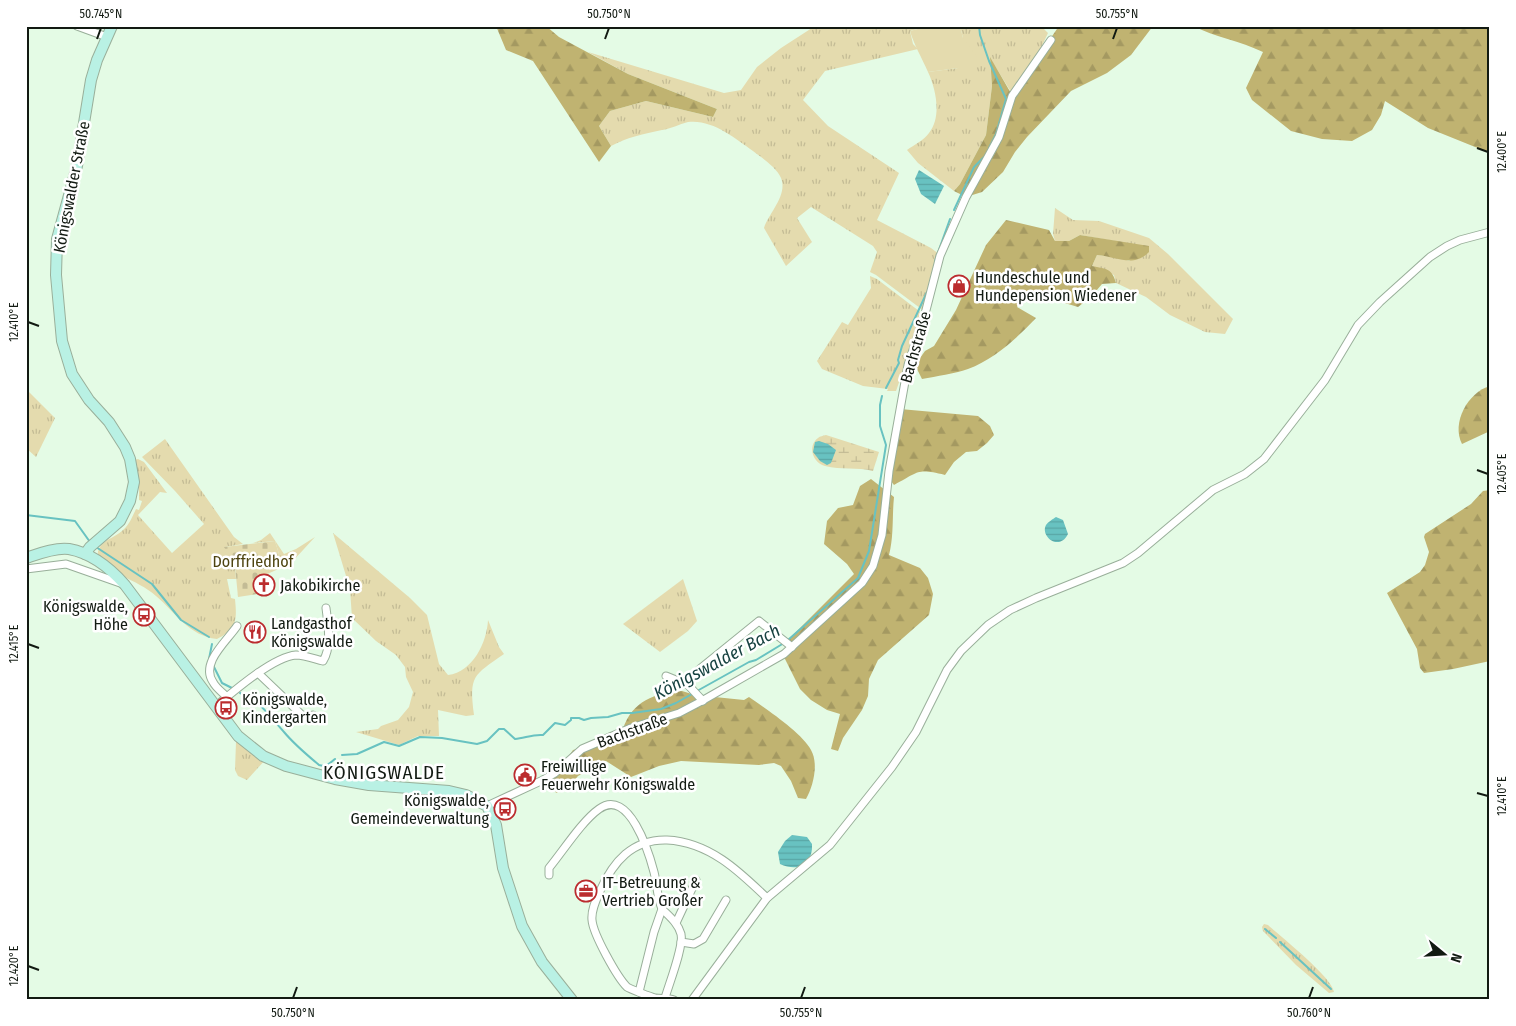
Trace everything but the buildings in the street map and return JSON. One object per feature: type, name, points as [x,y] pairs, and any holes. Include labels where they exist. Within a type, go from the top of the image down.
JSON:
[{"type":"street","points":[[77,26],[108,37]]},
{"type":"street","name":"Königswalder Straße","points":[[88,551],[120,521],[130,501],[134,482],[133,472],[125,447],[109,422],[89,400],[72,374],[62,341],[56,257],[57,239],[62,215],[77,166],[91,80],[97,60],[112,26]]},
{"type":"street","name":"Bachstraße","points":[[486,806],[555,773],[582,749],[631,728],[679,713],[784,654],[790,646],[862,583],[873,566],[882,535],[889,471],[908,366],[925,314],[940,256],[966,197],[999,137],[1012,96],[1050,40]]},
{"type":"street","points":[[692,1000],[767,898],[836,838],[900,757],[916,732],[947,670],[961,651],[976,636],[1001,615],[1020,604],[1123,563],[1138,553],[1213,490],[1253,470],[1274,447],[1325,380],[1348,340],[1368,313],[1437,252],[1453,243],[1490,232]]},
{"type":"street","points":[[26,558],[67,549],[88,551],[125,585],[242,740],[263,756],[286,766],[351,782],[449,791],[466,795],[486,806],[496,825],[503,868],[522,926],[542,962],[572,1000]]},
{"type":"street","points":[[26,570],[66,564],[125,585]]},
{"type":"street","points":[[216,706],[258,673],[290,656],[298,655],[323,660],[328,651],[326,608]]},
{"type":"street","points":[[685,684],[701,668],[760,621],[790,646]]},
{"type":"street","points":[[227,697],[213,683],[210,677],[212,662],[237,626]]},
{"type":"street","points":[[258,673],[305,718],[313,715]]},
{"type":"street","points":[[666,676],[685,684],[703,701]]},
{"type":"street","points":[[549,875],[549,868],[583,826],[602,807],[613,806],[624,810],[633,821],[645,843],[654,872],[658,901],[662,909],[676,923],[681,934],[681,942],[665,998]]},
{"type":"street","points":[[674,1000],[665,998],[655,999],[628,988],[595,934],[592,920],[595,900],[615,864],[630,850],[645,843],[669,840],[708,851],[737,869],[767,898]]},
{"type":"street","points":[[676,923],[696,880]]},
{"type":"street","points":[[681,942],[694,944],[703,939],[726,900]]},
{"type":"street","points":[[639,992],[654,932],[662,909]]},
{"type":"green space","points":[[496,26],[546,26],[559,37],[628,74],[717,109],[713,117],[646,101],[610,111],[599,126],[611,146],[599,162],[533,61],[506,50]]},
{"type":"green space","points":[[815,26],[929,26],[910,31],[913,44],[918,49],[825,71],[803,100],[828,126],[899,173],[877,220],[939,254],[924,311],[870,272],[877,252],[873,246],[811,207],[797,218],[812,242],[786,266],[764,228],[780,197],[782,191],[781,178],[776,170],[764,160],[723,131],[706,123],[688,122],[669,129],[642,134],[611,146],[599,126],[610,111],[646,101],[713,117],[717,109],[628,74],[588,52],[724,93],[741,90],[757,67],[781,48]]},
{"type":"green space","points":[[929,26],[960,26],[963,38],[978,58],[958,68],[928,72],[910,31]]},
{"type":"green space","points":[[960,26],[1041,26],[1048,33],[1040,50],[1011,92],[990,58],[992,86],[986,135],[960,184],[954,191],[918,163],[907,150],[929,133],[935,119],[937,111],[935,95],[928,72],[958,68],[963,38]]},
{"type":"green space","points":[[1059,26],[1153,26],[1131,55],[1107,73],[1071,91],[1027,137],[1003,172],[982,192],[966,197],[954,191],[960,184],[986,135],[992,86],[990,57],[1012,95]]},
{"type":"green space","points":[[1193,26],[1490,26],[1490,153],[1428,128],[1385,101],[1381,115],[1372,130],[1352,141],[1322,139],[1291,131],[1252,100],[1246,88],[1263,52]]},
{"type":"green space","points":[[1055,208],[1073,220],[1099,221],[1149,238],[1168,254],[1233,319],[1225,334],[1205,332],[1170,315],[1146,297],[1116,283],[1114,275],[1092,266],[1097,255],[1111,256],[1130,261],[1120,242],[1080,235],[1069,241],[1055,241],[1053,234]]},
{"type":"green space","points":[[1006,220],[1049,230],[1055,241],[1069,241],[1080,235],[1149,246],[1149,252],[1137,260],[1131,261],[1097,255],[1092,266],[1105,269],[1113,274],[1116,283],[1102,284],[1091,297],[1078,307],[1038,295],[1023,298],[1017,307],[1036,318],[1005,347],[987,360],[968,369],[922,379],[915,365],[925,351],[934,346],[956,310],[986,245]]},
{"type":"green space","points":[[870,276],[877,279],[923,314],[896,391],[863,386],[822,369],[817,361],[842,322],[848,325],[871,288]]},
{"type":"green space","points":[[1490,386],[1490,431],[1462,444],[1459,436],[1459,427],[1464,409],[1475,395],[1482,389]]},
{"type":"green space","points":[[26,389],[55,418],[36,457],[26,448]]},
{"type":"green space","points":[[900,409],[978,416],[990,426],[994,435],[977,451],[966,452],[954,462],[945,475],[918,472],[894,485],[888,477]]},
{"type":"green space","points":[[826,435],[879,452],[873,471],[825,466],[817,461],[812,450],[813,445],[819,437]]},
{"type":"green space","points":[[165,439],[234,537],[243,544],[225,547],[235,566],[236,579],[227,579],[231,598],[235,599],[236,613],[232,627],[217,639],[207,637],[191,629],[152,593],[123,576],[98,557],[100,547],[123,530],[136,509],[139,510],[142,501],[139,500],[139,487],[134,460],[138,459],[144,462],[167,493],[160,492],[138,515],[172,553],[204,524],[142,457]]},
{"type":"green space","points":[[871,479],[894,497],[889,555],[920,568],[928,578],[933,594],[929,615],[878,660],[869,679],[868,696],[862,710],[843,738],[838,751],[831,749],[840,714],[827,710],[811,700],[800,689],[784,657],[788,640],[854,574],[847,564],[824,544],[827,521],[838,508],[853,505],[860,486]]},
{"type":"green space","points":[[1490,490],[1490,661],[1424,673],[1420,668],[1417,649],[1387,593],[1420,572],[1425,565],[1429,552],[1424,537],[1425,534],[1471,504],[1483,491]]},
{"type":"green space","points":[[270,533],[284,554],[315,537],[292,562],[283,567],[275,541],[253,543]]},
{"type":"green space","points":[[333,533],[410,598],[427,615],[439,664],[448,675],[457,673],[465,668],[477,655],[485,637],[488,620],[499,647],[504,654],[480,672],[473,684],[474,715],[466,716],[438,710],[439,736],[418,736],[399,745],[356,732],[378,729],[381,726],[398,720],[409,707],[413,692],[406,677],[405,667],[396,655],[376,641],[352,618],[350,589]]},
{"type":"green space","name":"Dorffriedhof","points":[[275,541],[283,567],[256,579],[258,594],[238,597],[235,566],[224,547]]},
{"type":"green space","points":[[683,579],[697,621],[688,631],[660,652],[623,624]]},
{"type":"green space","points":[[682,691],[695,695],[744,700],[749,697],[792,729],[811,750],[815,762],[811,788],[806,799],[798,798],[791,781],[781,766],[774,763],[759,765],[681,761],[659,766],[631,777],[606,761],[578,776],[568,788],[556,793],[553,784],[555,775],[573,750],[595,744],[623,729],[632,712],[646,700],[663,694]]},
{"type":"green space","points":[[239,740],[266,759],[247,780],[238,776],[235,770],[236,742]]},
{"type":"green space","points":[[1264,924],[1268,925],[1315,967],[1331,985],[1334,992],[1329,993],[1296,965],[1263,931],[1262,927]]},
{"type":"water","points":[[919,170],[944,186],[935,204],[921,194],[915,179]]},
{"type":"water","points":[[819,441],[828,444],[836,450],[831,463],[827,465],[820,461],[813,452],[815,442]]},
{"type":"water","points":[[1056,517],[1063,520],[1068,534],[1060,542],[1051,540],[1046,534],[1045,529],[1046,525]]},
{"type":"water","points":[[792,835],[807,837],[812,844],[812,851],[807,862],[798,867],[780,864],[778,852],[785,841]]},
{"type":"waterway","name":"Königswalder Bach","points":[[979,26],[980,35],[989,61],[1006,99],[996,134],[989,148]]},
{"type":"waterway","name":"Königswalder Bach","points":[[954,210],[974,167],[984,157]]},
{"type":"waterway","name":"Königswalder Bach","points":[[935,261],[950,219]]},
{"type":"waterway","name":"Königswalder Bach","points":[[886,388],[899,363],[898,360],[902,346],[927,292]]},
{"type":"waterway","name":"Königswalder Bach","points":[[788,640],[858,578],[869,551],[886,445],[880,426],[882,396]]},
{"type":"waterway","name":"Königswalder Bach","points":[[26,515],[75,521],[90,542]]},
{"type":"waterway","name":"Königswalder Bach","points":[[96,547],[152,584],[181,620],[209,637]]},
{"type":"waterway","name":"Königswalder Bach","points":[[697,691],[784,643]]},
{"type":"waterway","name":"Königswalder Bach","points":[[209,659],[212,644]]},
{"type":"waterway","name":"Königswalder Bach","points":[[213,665],[222,683],[232,688]]},
{"type":"waterway","name":"Königswalder Bach","points":[[240,693],[254,700],[292,741],[319,765],[327,765],[335,759]]},
{"type":"waterway","name":"Königswalder Bach","points":[[342,755],[357,754],[384,742],[399,746],[420,737],[442,738],[477,744],[487,741],[499,729],[504,729],[515,739],[543,735],[555,723],[565,725],[571,718],[584,720],[622,713],[661,709],[692,694]]},
{"type":"waterway","points":[[1265,929],[1276,938]]},
{"type":"waterway","points":[[1280,942],[1331,989]]},
{"type":"place","name":"Hundeschule und Hundepension Wiedener","points":[[959,286]]},
{"type":"place","name":"Jakobikirche","points":[[264,585]]},
{"type":"place","name":"Königswalde, Höhe","points":[[144,615]]},
{"type":"place","name":"Landgasthof Königswalde","points":[[255,632]]},
{"type":"place","name":"Königswalde, Kindergarten","points":[[226,708]]},
{"type":"place","name":"Freiwillige Feuerwehr Königswalde","points":[[525,775]]},
{"type":"place","name":"Königswalde, Gemeindeverwaltung","points":[[505,809]]},
{"type":"place","name":"IT-Betreuung & Vertrieb Großer","points":[[586,891]]},
{"type":"district","name":"KÖNIGSWALDE","points":[[384,772]]}]
